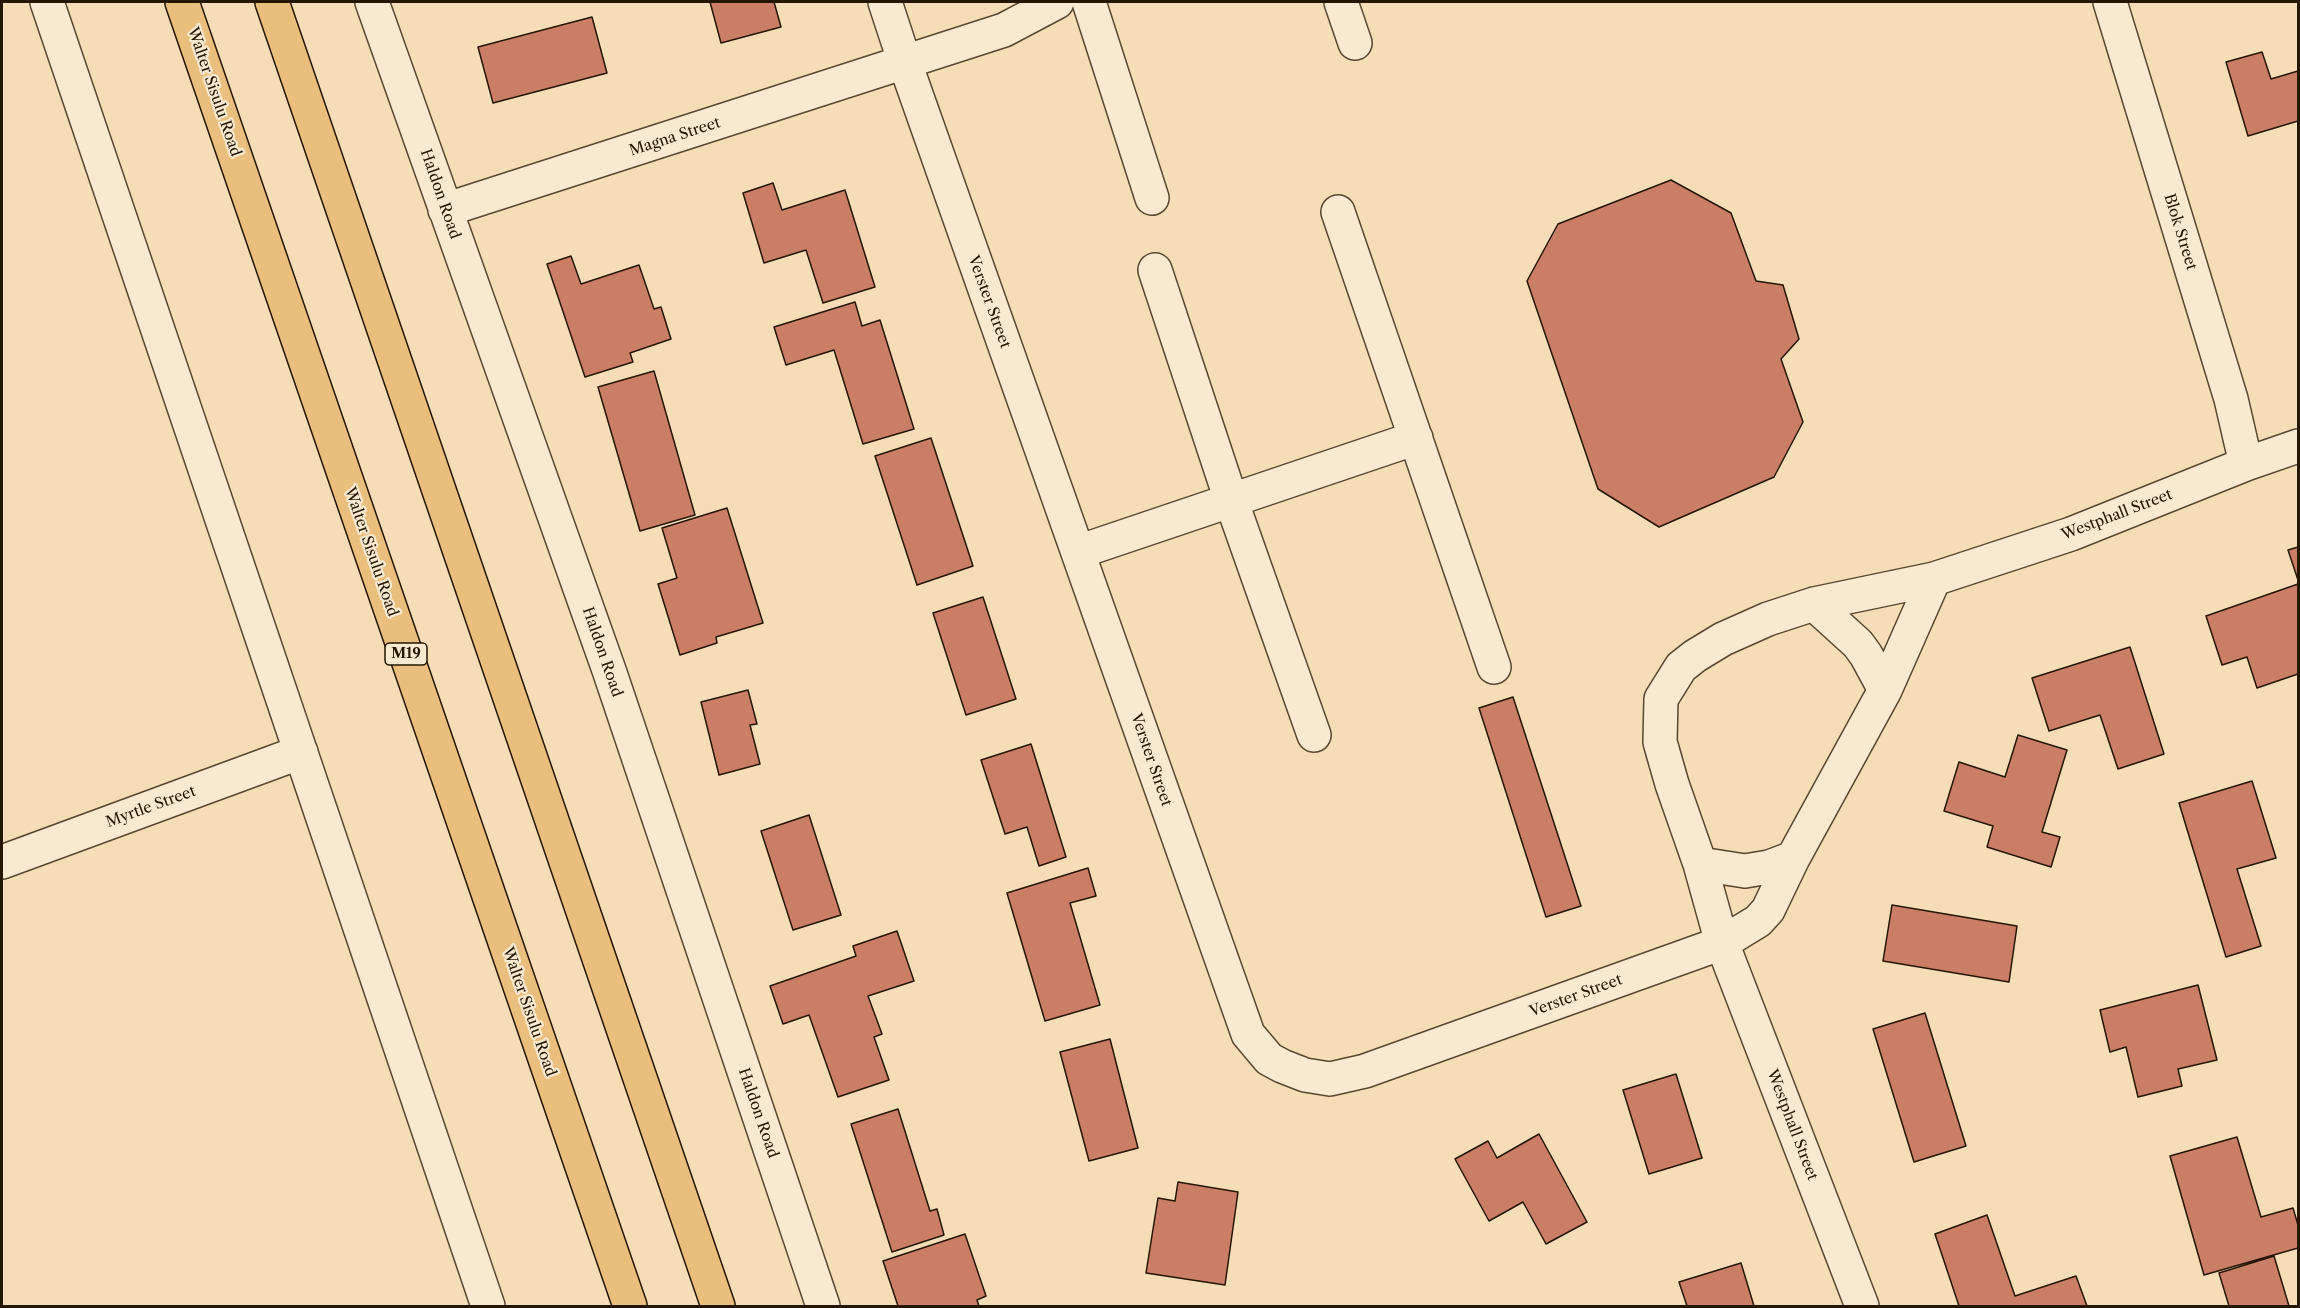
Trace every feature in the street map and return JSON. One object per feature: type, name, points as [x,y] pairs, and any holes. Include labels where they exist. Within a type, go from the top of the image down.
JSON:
[{"type":"highway","name":"Walter Sisulu Road","points":[[182,2],[630,1306]]},
{"type":"highway","points":[[272,2],[718,1306]]},
{"type":"street","points":[[46,2],[488,1306]]},
{"type":"street","name":"Haldon Road","points":[[372,2],[614,684],[823,1306]]},
{"type":"street","name":"Verster Street","points":[[885,2],[904,63],[1248,1034],[1269,1059],[1305,1075],[1330,1079],[1365,1071],[1722,944]]},
{"type":"street","name":"Magna Street","points":[[445,210],[1004,30],[1057,2]]},
{"type":"street","points":[[1089,2],[1152,198]]},
{"type":"street","points":[[1341,2],[1355,43]]},
{"type":"street","name":"Blok Street","points":[[2110,2],[2231,399],[2246,464]]},
{"type":"street","points":[[1338,212],[1494,667]]},
{"type":"street","points":[[1155,270],[1231,500],[1314,735]]},
{"type":"street","points":[[1078,552],[1416,438]]},
{"type":"street","name":"Westphall Street","points":[[1862,1306],[1722,944],[1700,864],[1660,742],[1661,699],[1681,667],[1708,647],[1768,619],[1815,604],[1934,579],[2071,534],[2246,464],[2298,446]]},
{"type":"street","points":[[1722,944],[1758,921],[1768,910],[1792,858],[1885,690],[1934,579]]},
{"type":"street","points":[[1815,604],[1858,644],[1885,690]]},
{"type":"street","name":"Myrtle Street","points":[[2,862],[301,752]]},
{"type":"street","points":[[1700,864],[1745,871],[1769,867],[1792,858]]},
{"type":"building","points":[[710,2],[774,2],[781,27],[721,43]]},
{"type":"building","points":[[592,17],[607,73],[493,103],[478,47]]},
{"type":"building","points":[[2262,52],[2271,79],[2298,71],[2298,121],[2248,136],[2226,62]]},
{"type":"building","points":[[1671,180],[1731,213],[1756,281],[1783,285],[1799,339],[1781,359],[1803,422],[1774,477],[1659,527],[1598,489],[1527,281],[1558,224]]},
{"type":"building","points":[[773,183],[782,210],[845,190],[875,287],[823,303],[806,250],[764,263],[743,193]]},
{"type":"building","points":[[571,256],[581,284],[639,265],[654,309],[661,307],[671,339],[630,353],[633,362],[585,377],[547,264]]},
{"type":"building","points":[[855,302],[862,326],[880,320],[914,429],[863,444],[834,350],[786,365],[774,327]]},
{"type":"building","points":[[654,371],[695,515],[640,531],[598,387]]},
{"type":"building","points":[[931,438],[973,566],[917,585],[875,456]]},
{"type":"building","points":[[727,508],[763,623],[716,637],[717,643],[680,655],[658,584],[677,578],[662,528]]},
{"type":"building","points":[[2298,547],[2298,580],[2288,550]]},
{"type":"building","points":[[2298,584],[2298,674],[2257,688],[2247,657],[2222,665],[2206,616]]},
{"type":"building","points":[[983,597],[1016,699],[966,715],[933,613]]},
{"type":"building","points":[[2130,647],[2164,754],[2118,769],[2100,715],[2049,731],[2032,678]]},
{"type":"building","points":[[748,690],[757,724],[750,725],[760,764],[719,775],[701,702]]},
{"type":"building","points":[[1513,697],[1581,906],[1546,917],[1479,708]]},
{"type":"building","points":[[2018,735],[2067,750],[2042,832],[2060,837],[2051,867],[1987,847],[1993,826],[1944,811],[1959,762],[2005,777]]},
{"type":"building","points":[[1031,744],[1066,857],[1039,866],[1027,827],[1005,834],[981,760]]},
{"type":"building","points":[[2252,781],[2276,858],[2237,869],[2261,946],[2226,957],[2179,803]]},
{"type":"building","points":[[809,815],[841,915],[793,930],[761,831]]},
{"type":"building","points":[[1088,868],[1096,896],[1070,903],[1100,1005],[1045,1021],[1007,893]]},
{"type":"building","points":[[1892,905],[2017,926],[2009,982],[1883,961]]},
{"type":"building","points":[[897,931],[914,981],[868,996],[882,1034],[874,1037],[889,1080],[838,1097],[809,1015],[783,1024],[770,986],[856,956],[853,946]]},
{"type":"building","points":[[2198,985],[2217,1060],[2178,1069],[2182,1086],[2138,1097],[2126,1047],[2110,1052],[2100,1010]]},
{"type":"building","points":[[1925,1013],[1966,1146],[1914,1162],[1873,1029]]},
{"type":"building","points":[[1110,1039],[1138,1148],[1089,1161],[1060,1052]]},
{"type":"building","points":[[1676,1074],[1702,1158],[1649,1174],[1623,1090]]},
{"type":"building","points":[[898,1109],[930,1211],[937,1209],[944,1235],[892,1252],[851,1124]]},
{"type":"building","points":[[1539,1134],[1587,1222],[1546,1244],[1523,1202],[1489,1221],[1455,1159],[1488,1141],[1497,1158]]},
{"type":"building","points":[[2237,1137],[2261,1217],[2293,1208],[2298,1225],[2298,1248],[2204,1275],[2170,1156]]},
{"type":"building","points":[[1178,1182],[1238,1192],[1225,1285],[1146,1273],[1158,1198],[1175,1201]]},
{"type":"building","points":[[1987,1215],[2015,1296],[2076,1276],[2087,1306],[1959,1306],[1935,1234]]},
{"type":"building","points":[[965,1234],[986,1296],[977,1300],[979,1306],[898,1306],[883,1261]]},
{"type":"building","points":[[2274,1256],[2289,1306],[2229,1306],[2219,1273]]},
{"type":"building","points":[[1741,1263],[1754,1306],[1687,1306],[1679,1282]]}]
